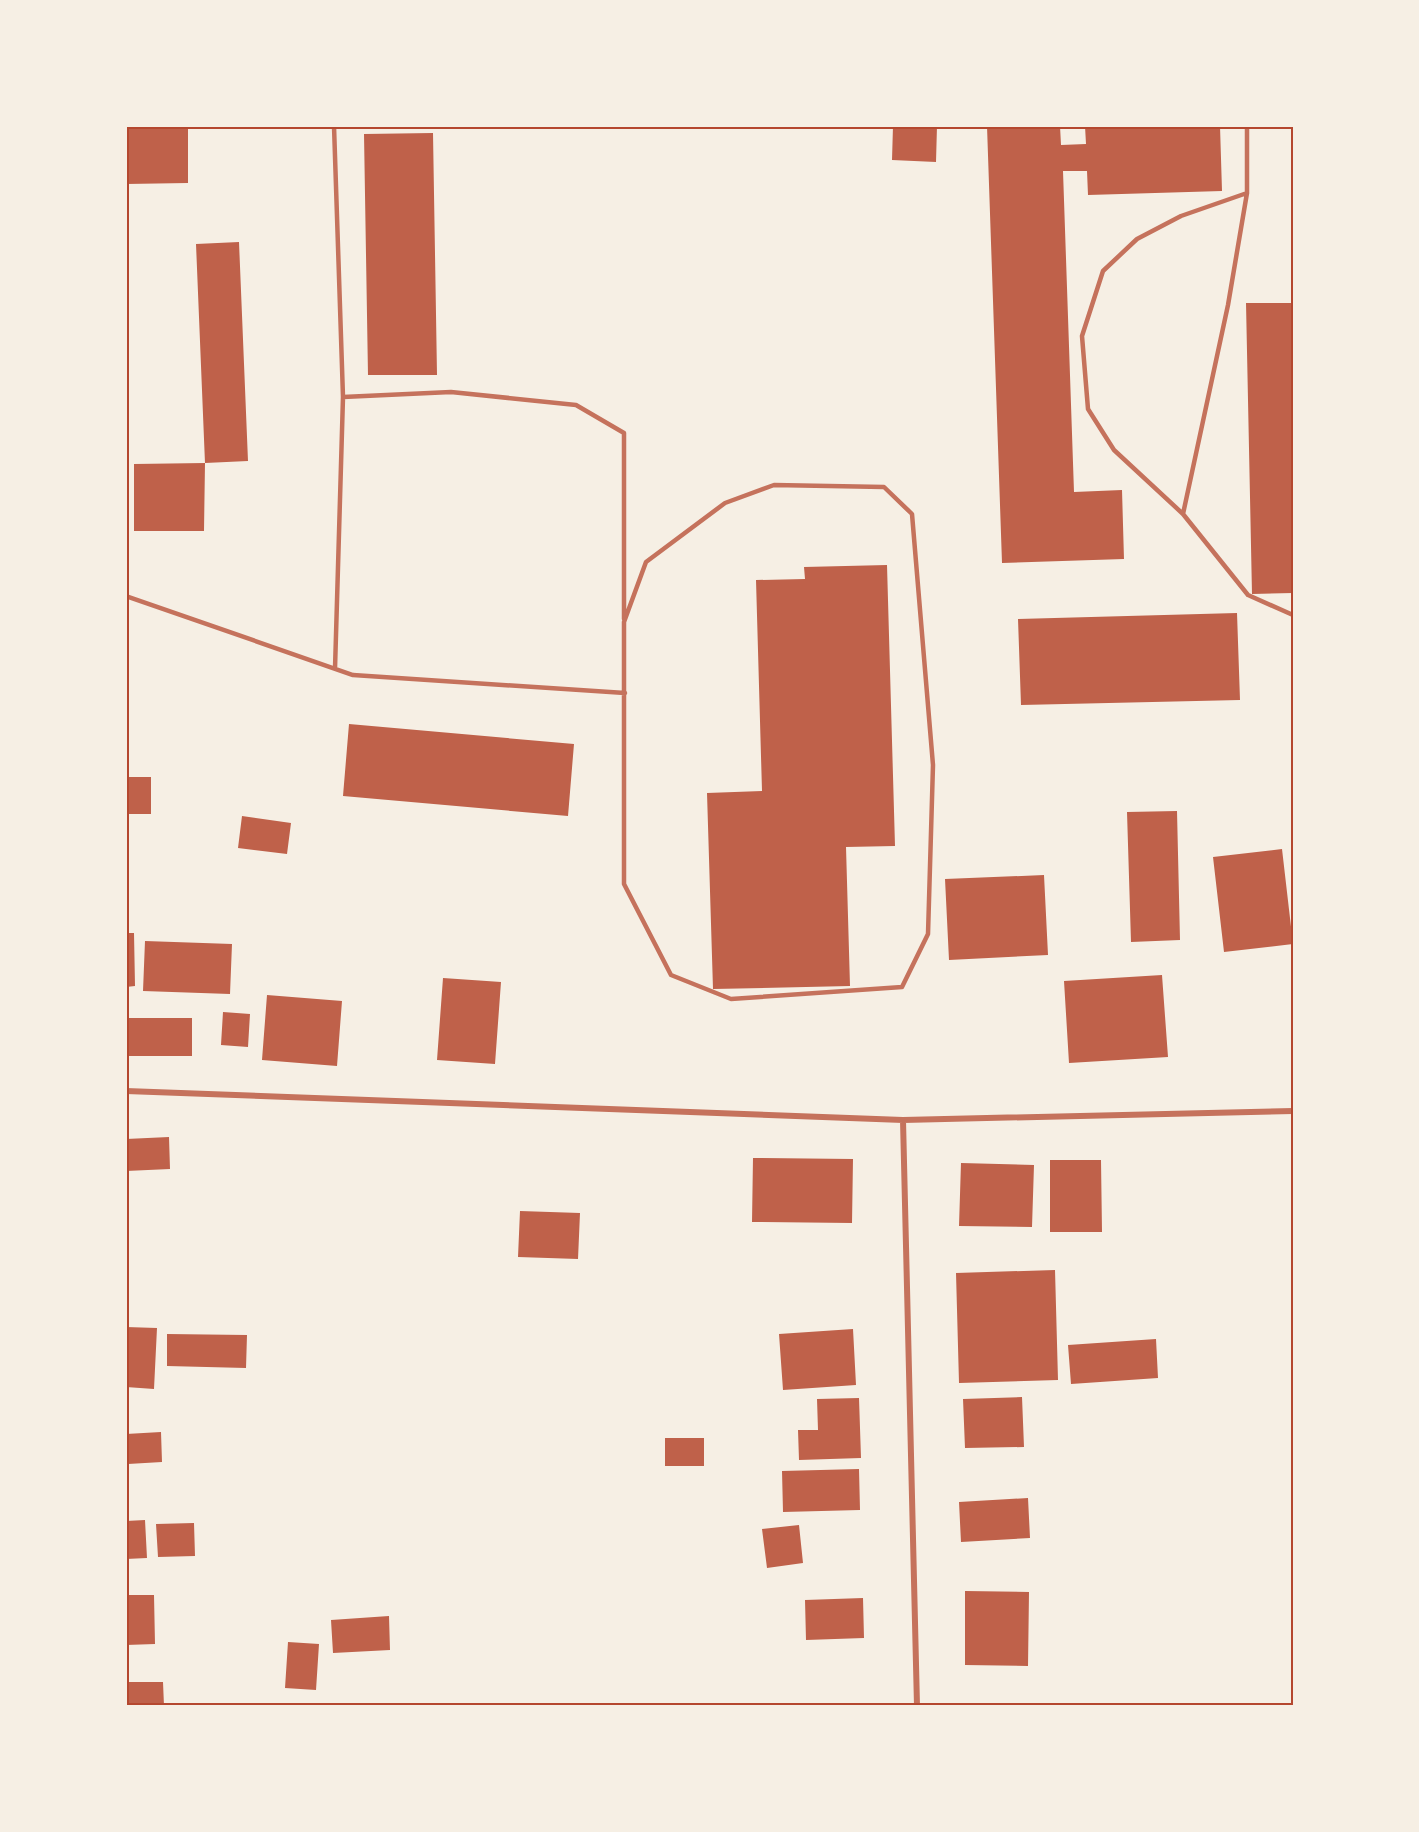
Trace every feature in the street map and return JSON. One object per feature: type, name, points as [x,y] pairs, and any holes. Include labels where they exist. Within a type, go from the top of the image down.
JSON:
[{"type":"street","points":[[126,1091],[903,1120],[1293,1111]]},
{"type":"street","points":[[903,1120],[917,1706]]},
{"type":"lane","points":[[334,126],[343,397],[335,669]]},
{"type":"lane","points":[[1183,513],[1228,305],[1247,193],[1247,126]]},
{"type":"lane","points":[[1247,193],[1181,216],[1137,239],[1103,271],[1082,336],[1088,409],[1114,450],[1183,513],[1248,595],[1293,615]]},
{"type":"lane","points":[[343,397],[451,392],[576,405],[624,433],[624,622],[625,693],[624,884],[671,975],[731,999],[902,987],[928,934],[933,765],[912,514],[884,487],[774,485],[725,502],[646,562],[624,622]]},
{"type":"lane","points":[[126,596],[353,675],[625,693]]},
{"type":"building","points":[[126,126],[188,126],[188,183],[126,184]]},
{"type":"building","points":[[893,126],[937,126],[936,162],[892,160]]},
{"type":"building","points":[[987,126],[1060,126],[1061,145],[1086,144],[1085,126],[1220,126],[1222,191],[1088,195],[1087,171],[1063,171],[1074,492],[1122,490],[1124,559],[1002,563]]},
{"type":"building","points":[[433,133],[437,375],[368,375],[364,134]]},
{"type":"building","points":[[239,242],[248,461],[205,463],[196,244]]},
{"type":"building","points":[[1246,303],[1293,303],[1293,593],[1252,594]]},
{"type":"building","points":[[205,463],[204,531],[134,531],[134,464]]},
{"type":"building","points":[[887,565],[895,846],[846,847],[850,986],[713,989],[707,793],[762,791],[756,580],[805,579],[804,567]]},
{"type":"building","points":[[1237,613],[1240,700],[1021,705],[1018,619]]},
{"type":"building","points":[[349,724],[574,744],[568,816],[343,796]]},
{"type":"building","points":[[126,777],[151,777],[151,814],[126,814]]},
{"type":"building","points":[[1177,811],[1180,940],[1131,942],[1127,812]]},
{"type":"building","points":[[242,816],[291,823],[287,854],[238,848]]},
{"type":"building","points":[[1282,849],[1293,944],[1224,952],[1213,857]]},
{"type":"building","points":[[1044,875],[1048,955],[949,960],[945,879]]},
{"type":"building","points":[[126,933],[134,933],[135,986],[126,987]]},
{"type":"building","points":[[145,941],[232,944],[230,994],[143,991]]},
{"type":"building","points":[[1162,975],[1168,1057],[1069,1063],[1064,981]]},
{"type":"building","points":[[443,978],[501,982],[495,1064],[437,1060]]},
{"type":"building","points":[[267,995],[342,1001],[337,1066],[262,1060]]},
{"type":"building","points":[[223,1012],[250,1014],[248,1047],[221,1045]]},
{"type":"building","points":[[126,1018],[192,1018],[192,1056],[126,1056]]},
{"type":"building","points":[[169,1137],[170,1169],[126,1171],[126,1139]]},
{"type":"building","points":[[753,1158],[853,1159],[852,1223],[752,1222]]},
{"type":"building","points":[[1050,1160],[1101,1160],[1102,1232],[1050,1232]]},
{"type":"building","points":[[961,1163],[1034,1165],[1032,1227],[959,1226]]},
{"type":"building","points":[[520,1211],[580,1213],[578,1259],[518,1257]]},
{"type":"building","points":[[1055,1270],[1058,1380],[959,1383],[956,1273]]},
{"type":"building","points":[[126,1327],[157,1328],[154,1389],[126,1387]]},
{"type":"building","points":[[853,1329],[856,1385],[783,1390],[779,1334]]},
{"type":"building","points":[[167,1334],[247,1335],[246,1368],[167,1366]]},
{"type":"building","points":[[1156,1339],[1158,1378],[1071,1384],[1068,1345]]},
{"type":"building","points":[[1022,1397],[1024,1447],[965,1448],[963,1399]]},
{"type":"building","points":[[859,1398],[861,1458],[799,1460],[798,1430],[818,1430],[817,1399]]},
{"type":"building","points":[[161,1432],[162,1462],[128,1464],[129,1483],[126,1483],[126,1434]]},
{"type":"building","points":[[665,1438],[704,1438],[704,1466],[665,1466]]},
{"type":"building","points":[[859,1469],[860,1510],[783,1512],[782,1471]]},
{"type":"building","points":[[1028,1498],[1030,1538],[961,1542],[959,1502]]},
{"type":"building","points":[[145,1520],[147,1558],[126,1559],[126,1521]]},
{"type":"building","points":[[194,1523],[195,1556],[158,1557],[156,1524]]},
{"type":"building","points":[[799,1525],[803,1563],[767,1568],[762,1529]]},
{"type":"building","points":[[965,1591],[1029,1592],[1028,1666],[965,1665]]},
{"type":"building","points":[[126,1595],[154,1595],[155,1644],[126,1645]]},
{"type":"building","points":[[863,1598],[864,1638],[806,1640],[805,1600]]},
{"type":"building","points":[[389,1616],[390,1650],[333,1653],[331,1620]]},
{"type":"building","points":[[288,1642],[319,1644],[316,1690],[285,1688]]},
{"type":"building","points":[[126,1682],[163,1682],[164,1706],[126,1706]]}]
